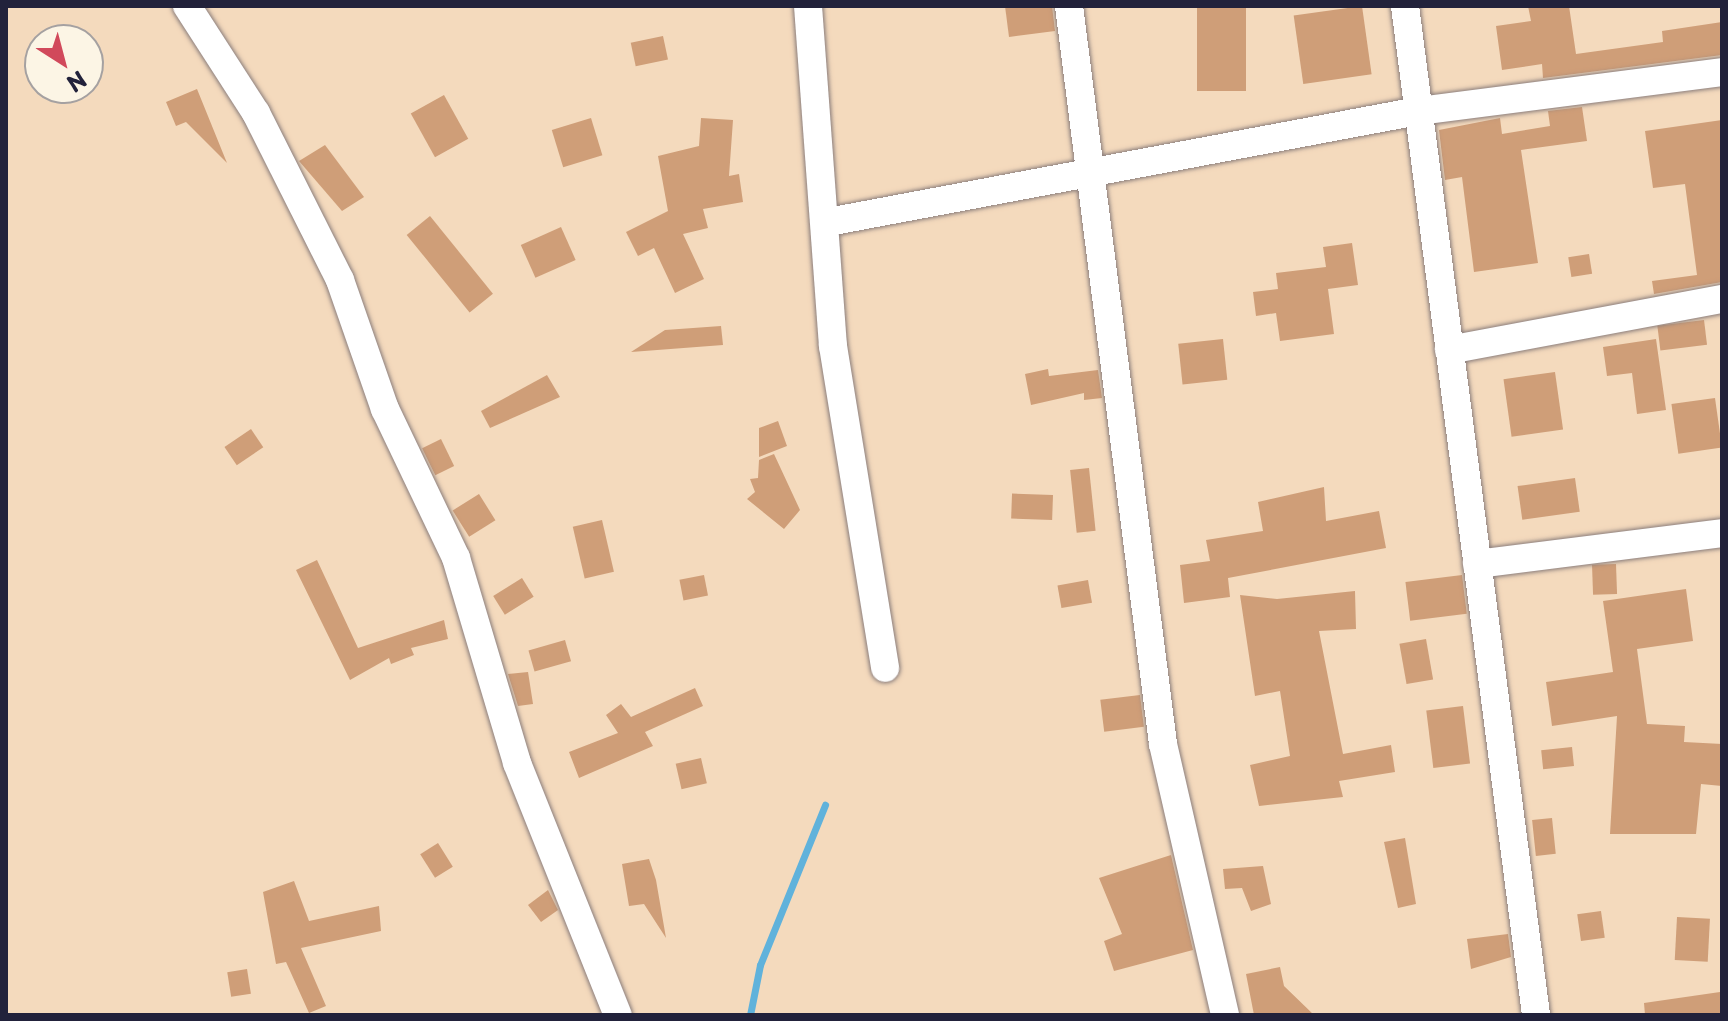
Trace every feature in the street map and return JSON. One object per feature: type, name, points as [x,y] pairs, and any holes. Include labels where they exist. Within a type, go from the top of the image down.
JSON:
[{"type":"street","points":[[187,6],[256,113],[340,280],[385,409],[456,558],[517,763],[618,1015]]},
{"type":"street","points":[[808,6],[828,222],[833,346],[885,668]]},
{"type":"street","points":[[1069,6],[1163,744],[1225,1015]]},
{"type":"street","points":[[1405,6],[1536,1015]]},
{"type":"street","points":[[828,222],[1418,111],[1722,72]]},
{"type":"street","points":[[1449,350],[1722,299]]},
{"type":"street","points":[[1477,564],[1722,533]]},
{"type":"building","points":[[1005,6],[1052,6],[1055,31],[1009,37]]},
{"type":"building","points":[[1197,6],[1246,6],[1246,91],[1197,91]]},
{"type":"building","points":[[1362,6],[1372,74],[1303,84],[1294,16]]},
{"type":"building","points":[[1528,6],[1569,6],[1576,54],[1663,42],[1662,31],[1722,22],[1722,55],[1543,78],[1542,64],[1502,70],[1496,26],[1531,21]]},
{"type":"building","points":[[663,36],[668,59],[636,66],[631,43]]},
{"type":"building","points":[[197,89],[227,163],[186,122],[176,126],[166,102]]},
{"type":"building","points":[[444,95],[468,139],[435,157],[411,113]]},
{"type":"building","points":[[1582,107],[1587,141],[1521,150],[1538,263],[1474,272],[1462,177],[1445,180],[1439,130],[1500,118],[1502,134],[1550,126],[1548,111]]},
{"type":"building","points":[[591,118],[602,155],[563,167],[552,130]]},
{"type":"building","points":[[701,118],[733,120],[729,176],[739,174],[743,202],[703,209],[708,228],[683,234],[704,279],[675,293],[654,248],[638,256],[626,232],[668,211],[658,156],[699,146]]},
{"type":"building","points":[[1722,120],[1722,282],[1654,294],[1652,281],[1697,275],[1685,184],[1653,188],[1645,131]]},
{"type":"building","points":[[325,145],[364,197],[342,211],[299,161]]},
{"type":"building","points":[[430,216],[493,294],[470,313],[407,235]]},
{"type":"building","points":[[561,227],[576,260],[535,278],[521,245]]},
{"type":"building","points":[[1352,243],[1358,285],[1328,289],[1334,334],[1280,341],[1276,313],[1256,316],[1253,292],[1278,289],[1276,273],[1326,267],[1323,247]]},
{"type":"building","points":[[1589,254],[1592,274],[1571,277],[1568,257]]},
{"type":"building","points":[[1704,320],[1707,345],[1660,351],[1657,326]]},
{"type":"building","points":[[721,326],[723,345],[631,352],[665,330]]},
{"type":"building","points":[[1223,339],[1227,380],[1183,384],[1178,344]]},
{"type":"building","points":[[1656,339],[1666,410],[1637,414],[1632,373],[1607,376],[1603,347]]},
{"type":"building","points":[[1048,369],[1049,376],[1098,370],[1102,398],[1084,400],[1084,393],[1031,405],[1025,374]]},
{"type":"building","points":[[1555,372],[1563,429],[1512,437],[1504,379]]},
{"type":"building","points":[[547,375],[560,397],[490,428],[481,411]]},
{"type":"building","points":[[1715,398],[1722,448],[1678,454],[1671,404]]},
{"type":"building","points":[[778,421],[787,446],[759,457],[759,428]]},
{"type":"building","points":[[251,429],[263,447],[237,465],[224,447]]},
{"type":"building","points":[[441,439],[454,466],[435,475],[422,448]]},
{"type":"building","points":[[774,454],[800,510],[784,529],[747,499],[755,492],[750,479],[758,478],[759,460]]},
{"type":"building","points":[[1089,468],[1096,531],[1077,533],[1070,470]]},
{"type":"building","points":[[1575,478],[1580,512],[1522,520],[1518,486]]},
{"type":"building","points":[[1324,487],[1326,521],[1379,511],[1386,548],[1228,578],[1230,597],[1184,603],[1180,565],[1210,561],[1206,540],[1263,531],[1258,502]]},
{"type":"building","points":[[479,494],[495,520],[469,537],[453,510]]},
{"type":"building","points":[[1012,494],[1053,495],[1052,520],[1011,519]]},
{"type":"building","points":[[602,520],[614,572],[585,578],[573,527]]},
{"type":"building","points":[[317,560],[358,648],[444,620],[448,639],[411,648],[414,655],[391,664],[389,658],[350,680],[296,570]]},
{"type":"building","points":[[1616,564],[1617,594],[1593,595],[1592,565]]},
{"type":"building","points":[[704,575],[708,596],[683,600],[679,580]]},
{"type":"building","points":[[1462,575],[1467,614],[1410,621],[1405,582]]},
{"type":"building","points":[[522,578],[534,597],[505,615],[493,596]]},
{"type":"building","points":[[1088,580],[1092,603],[1061,608],[1057,585]]},
{"type":"building","points":[[1686,589],[1693,641],[1637,649],[1647,724],[1685,726],[1684,742],[1722,744],[1722,786],[1701,784],[1696,834],[1610,834],[1617,716],[1552,726],[1546,682],[1613,672],[1603,601]]},
{"type":"building","points":[[1355,591],[1356,629],[1319,631],[1343,754],[1391,745],[1395,772],[1339,781],[1343,797],[1259,806],[1250,765],[1290,756],[1280,691],[1255,696],[1240,595],[1277,599]]},
{"type":"building","points":[[1426,639],[1433,679],[1407,684],[1399,644]]},
{"type":"building","points":[[565,640],[571,661],[535,672],[528,650]]},
{"type":"building","points":[[528,672],[533,704],[518,706],[508,674]]},
{"type":"building","points":[[695,688],[703,706],[645,732],[653,746],[579,778],[569,752],[618,733],[606,715],[621,704],[631,717]]},
{"type":"building","points":[[1140,695],[1144,727],[1104,732],[1100,700]]},
{"type":"building","points":[[1463,706],[1470,764],[1433,768],[1426,711]]},
{"type":"building","points":[[1572,747],[1574,766],[1543,769],[1541,750]]},
{"type":"building","points":[[701,758],[707,783],[682,789],[676,764]]},
{"type":"building","points":[[1552,818],[1556,854],[1536,856],[1532,820]]},
{"type":"building","points":[[1405,838],[1416,904],[1398,908],[1384,842]]},
{"type":"building","points":[[438,843],[453,867],[435,878],[420,854]]},
{"type":"building","points":[[1171,855],[1193,950],[1114,971],[1104,941],[1122,934],[1099,878]]},
{"type":"building","points":[[649,859],[656,880],[666,938],[644,904],[629,906],[622,864]]},
{"type":"building","points":[[1263,866],[1271,904],[1251,911],[1242,888],[1225,889],[1223,869]]},
{"type":"building","points":[[294,881],[309,921],[379,906],[381,931],[301,948],[326,1006],[309,1013],[286,962],[276,964],[263,892]]},
{"type":"building","points":[[548,890],[558,910],[541,922],[528,905]]},
{"type":"building","points":[[1601,911],[1605,938],[1581,941],[1577,914]]},
{"type":"building","points":[[1677,917],[1710,919],[1708,962],[1675,960]]},
{"type":"building","points":[[1508,934],[1511,957],[1471,969],[1467,939]]},
{"type":"building","points":[[1280,967],[1284,986],[1314,1015],[1254,1015],[1246,974]]},
{"type":"building","points":[[247,969],[251,994],[231,997],[227,972]]},
{"type":"building","points":[[1720,992],[1722,1015],[1645,1015],[1644,1003]]},
{"type":"waterway","points":[[750,1015],[760,965],[825,805]]}]
